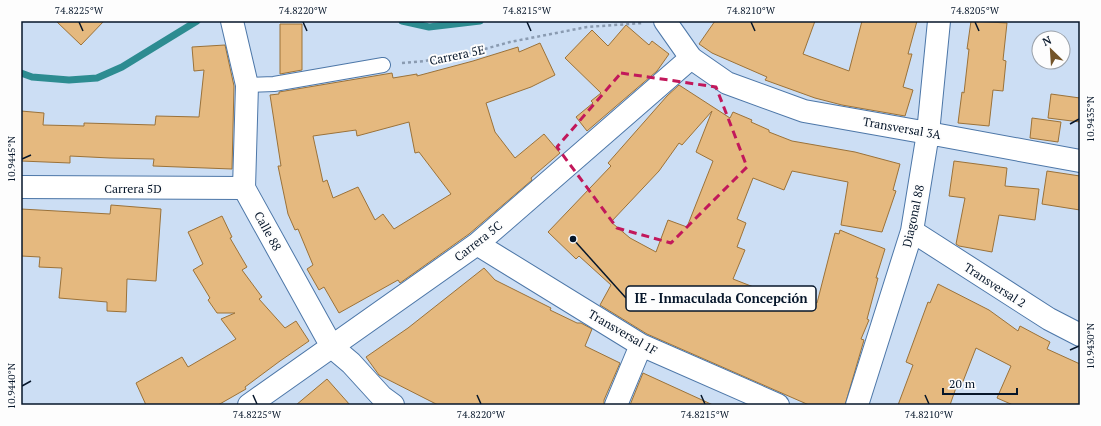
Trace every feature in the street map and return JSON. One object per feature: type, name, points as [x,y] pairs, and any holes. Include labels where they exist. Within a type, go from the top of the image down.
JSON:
[{"type":"street","name":"Diagonal 88","points":[[858,405],[912,231],[928,133],[939,21]]},
{"type":"street","name":"Transversal 3A","points":[[665,22],[691,58],[727,83],[804,111],[1080,162]]},
{"type":"street","points":[[233,25],[247,85],[244,188]]},
{"type":"street","name":"Carrera 5C","points":[[249,405],[477,244],[691,58]]},
{"type":"street","name":"Carrera 5D","points":[[21,188],[244,188]]},
{"type":"street","name":"Calle 88","points":[[244,188],[332,347],[351,363],[382,397],[393,405]]},
{"type":"street","name":"Transversal 2","points":[[912,231],[1049,320],[1080,335]]},
{"type":"street","name":"Transversal 1F","points":[[477,244],[641,345],[778,405]]},
{"type":"street","points":[[616,405],[641,345]]},
{"type":"lane","points":[[247,85],[274,84],[383,65]]},
{"type":"path","name":"Carrera 5E","points":[[383,65],[425,61],[470,54],[510,42],[586,27],[665,22]]},
{"type":"highlighted area","points":[[621,73],[716,87],[747,167],[671,243],[617,228],[557,147]]},
{"type":"building","points":[[56,21],[104,21],[81,45]]},
{"type":"building","points":[[715,21],[815,21],[803,54],[849,71],[862,21],[917,21],[908,54],[912,54],[903,87],[913,90],[905,116],[842,105],[815,98],[765,80],[767,77],[712,53],[699,44]]},
{"type":"building","points":[[971,21],[1007,23],[1003,60],[1006,61],[1003,91],[993,90],[989,126],[958,123],[962,92],[964,93],[969,49],[967,49]]},
{"type":"building","points":[[280,24],[302,24],[302,70],[280,74]]},
{"type":"building","points":[[626,25],[649,45],[652,41],[669,54],[657,71],[587,131],[576,117],[593,103],[591,101],[601,93],[565,58],[592,30],[608,46]]},
{"type":"building","points":[[540,43],[555,75],[531,87],[486,103],[495,132],[515,158],[544,134],[560,153],[531,178],[532,180],[469,234],[400,283],[398,280],[339,313],[324,287],[319,290],[307,269],[313,265],[298,229],[295,230],[288,214],[278,166],[281,166],[270,95],[279,94],[279,92],[392,73],[393,78],[417,74],[417,76],[518,47],[519,52]],"holes":[[[409,122],[415,153],[419,152],[451,194],[394,229],[383,214],[375,220],[358,187],[333,198],[327,180],[323,182],[313,136],[356,130],[357,136]]]},
{"type":"building","points":[[225,45],[234,86],[232,169],[153,166],[154,159],[70,156],[70,163],[21,161],[21,111],[44,113],[43,125],[84,126],[84,123],[155,125],[156,116],[199,117],[204,70],[194,71],[192,47]]},
{"type":"building","points":[[679,85],[730,118],[733,112],[752,120],[751,122],[769,130],[769,132],[792,141],[855,152],[900,164],[893,190],[896,191],[882,232],[841,225],[848,182],[792,171],[784,190],[753,178],[737,219],[746,223],[737,247],[745,250],[733,279],[792,302],[795,294],[817,303],[835,233],[839,234],[840,230],[885,249],[876,278],[878,278],[867,319],[869,320],[861,339],[864,340],[845,405],[809,405],[647,334],[600,305],[611,285],[579,256],[576,259],[548,232],[611,166],[608,163],[667,96]],"holes":[[[712,111],[696,152],[713,161],[687,227],[668,220],[656,252],[630,238],[611,222],[659,171],[679,143],[682,145]]]},
{"type":"building","points":[[1051,94],[1080,98],[1080,122],[1048,118]]},
{"type":"building","points":[[1032,118],[1061,122],[1058,142],[1030,138]]},
{"type":"building","points":[[954,161],[1007,168],[1005,186],[1039,189],[1035,220],[999,215],[992,252],[959,246],[956,244],[965,198],[949,196]]},
{"type":"building","points":[[1047,171],[1080,176],[1080,210],[1042,204]]},
{"type":"building","points":[[111,205],[161,209],[156,281],[127,279],[126,312],[107,311],[107,302],[59,298],[62,268],[39,267],[40,257],[21,256],[21,209],[110,214]]},
{"type":"building","points":[[222,216],[232,237],[230,238],[247,267],[242,270],[262,297],[259,299],[285,328],[296,321],[309,341],[245,387],[246,389],[218,405],[146,405],[136,383],[182,357],[188,367],[236,339],[221,319],[235,313],[217,313],[208,300],[210,298],[193,270],[203,264],[188,232]]},
{"type":"building","points":[[484,268],[495,280],[551,308],[550,310],[592,329],[585,346],[620,363],[604,400],[604,405],[438,405],[379,375],[366,357],[408,328]]},
{"type":"building","points":[[938,284],[989,310],[1018,331],[1020,326],[1050,342],[1047,349],[1080,364],[1080,405],[1013,405],[997,398],[1011,366],[976,348],[962,384],[958,382],[950,405],[898,405],[913,365],[906,362],[928,302],[930,303]]},
{"type":"building","points":[[643,373],[713,405],[630,405]]},
{"type":"building","points":[[327,379],[350,405],[296,405]]},
{"type":"waterway","points":[[21,73],[32,77],[69,80],[97,78],[122,67],[197,21]]},
{"type":"waterway","points":[[402,21],[429,27],[480,21]]},
{"type":"place","name":"IE - Inmaculada Concepción","points":[[573,239]]}]
